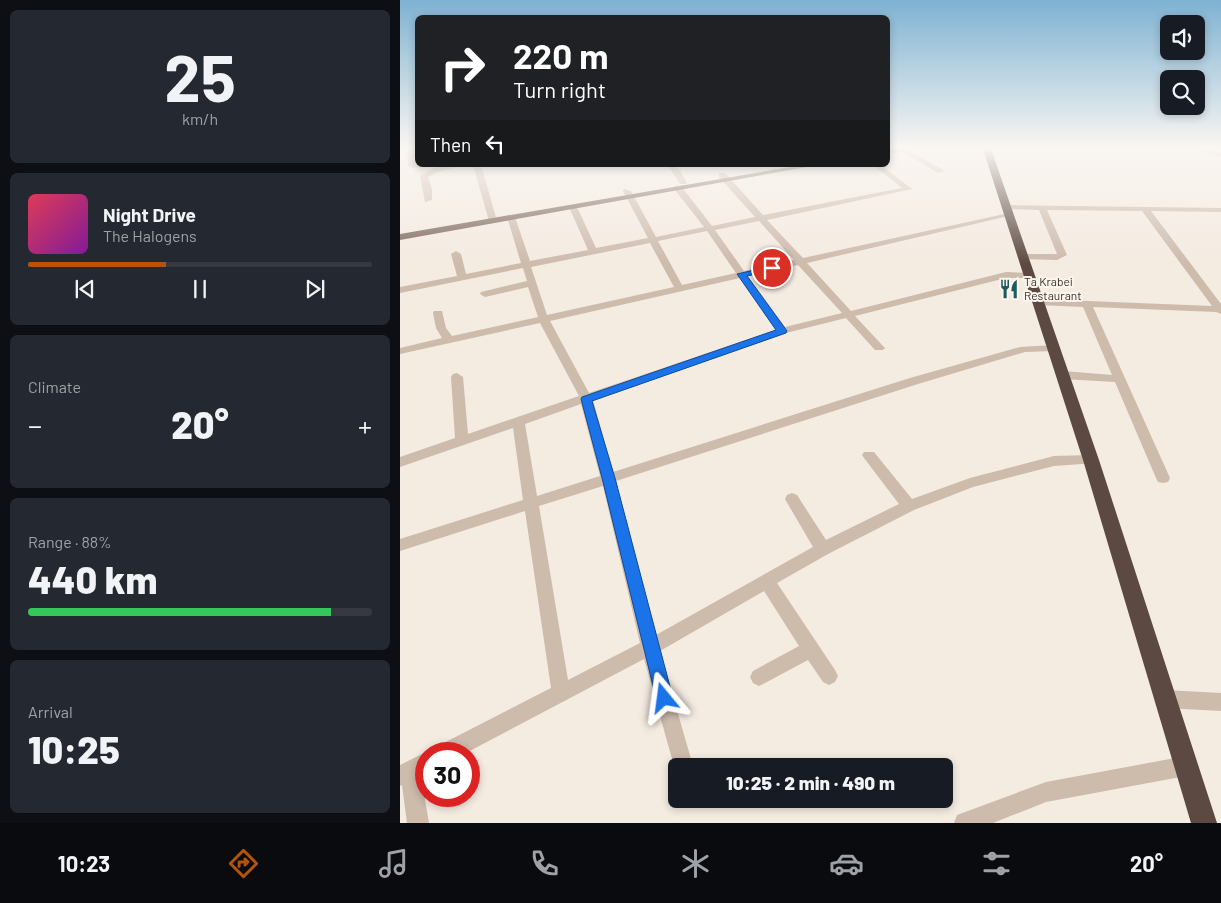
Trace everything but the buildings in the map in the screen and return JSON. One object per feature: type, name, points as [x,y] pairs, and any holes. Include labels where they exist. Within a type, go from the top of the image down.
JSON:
[{"type":"highway","points":[[1000,187],[1091,460],[1204,823]]},
{"type":"main road","points":[[400,230],[492,217],[667,187]]},
{"type":"main road","points":[[400,237],[492,217],[511,218],[573,207],[628,194]]},
{"type":"street","points":[[428,187],[428,200]]},
{"type":"street","points":[[483,187],[492,217]]},
{"type":"street","points":[[683,187],[708,228],[782,331]]},
{"type":"street","points":[[733,187],[879,348]]},
{"type":"street","points":[[400,290],[908,189],[906,187]]},
{"type":"street","points":[[628,194],[679,288]]},
{"type":"street","points":[[573,207],[593,251]]},
{"type":"street","points":[[1022,256],[1056,257],[1062,255],[1043,209]]},
{"type":"street","points":[[400,351],[802,262],[1008,211],[1043,209],[1221,210]]},
{"type":"street","points":[[1146,210],[1220,310]]},
{"type":"street","points":[[511,218],[543,318],[586,399],[681,758]]},
{"type":"street","points":[[456,254],[462,277]]},
{"type":"street","points":[[400,462],[782,331],[1006,275],[1029,276]]},
{"type":"street","points":[[485,294],[532,282]]},
{"type":"street","points":[[1038,302],[1220,310]]},
{"type":"street","points":[[1088,304],[1163,478]]},
{"type":"street","points":[[438,313],[441,328],[449,340]]},
{"type":"street","points":[[400,545],[608,478],[1024,349],[1054,348]]},
{"type":"street","points":[[1063,375],[1119,379]]},
{"type":"street","points":[[457,377],[462,440]]},
{"type":"street","points":[[518,422],[561,693]]},
{"type":"street","points":[[869,456],[909,506]]},
{"type":"street","points":[[466,742],[650,646],[823,549],[909,506],[970,484],[1054,461],[1091,460]]},
{"type":"street","points":[[792,499],[823,549]]},
{"type":"street","points":[[767,582],[829,676]]},
{"type":"street","points":[[759,677],[811,649]]},
{"type":"street","points":[[1165,699],[1221,702]]},
{"type":"street","points":[[965,823],[1046,792],[1186,766]]},
{"type":"street","points":[[412,769],[418,823]]},
{"type":"place","name":"Ta Krabei Restaurant","points":[[1009,289]]},
{"type":"route","points":[[664,698],[586,399],[782,331],[742,274],[772,268]]}]
